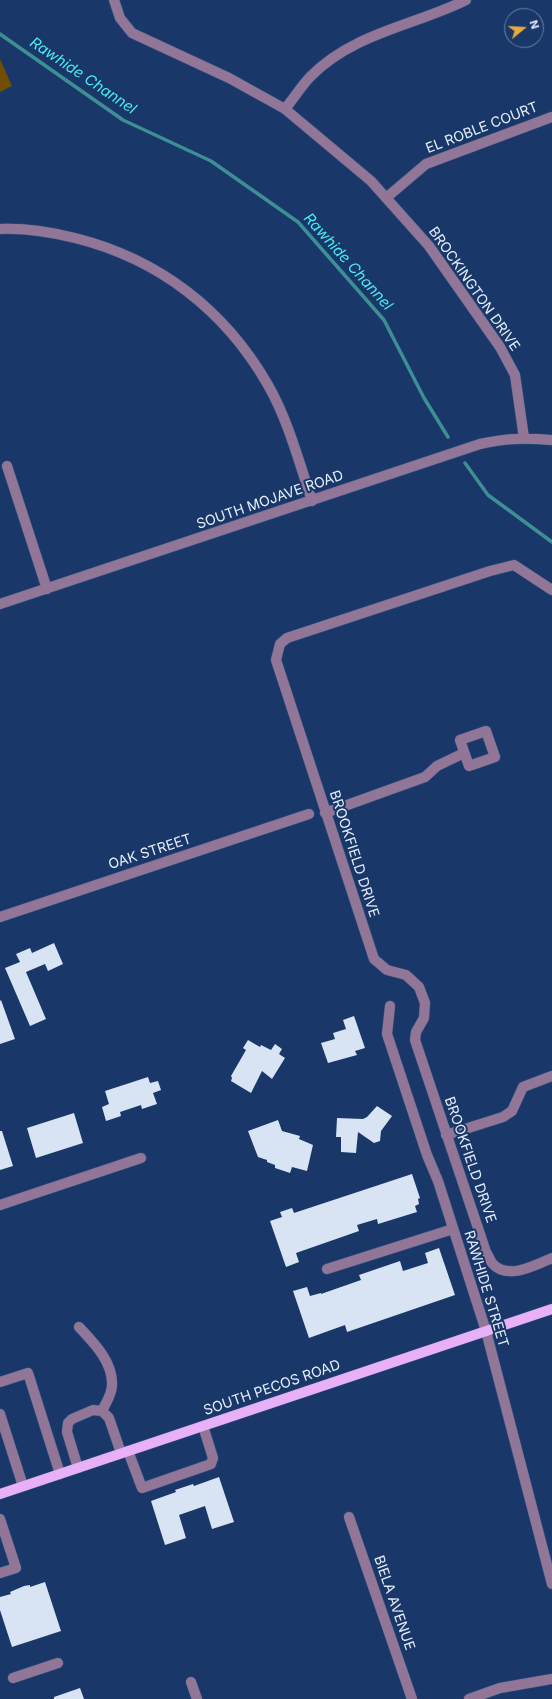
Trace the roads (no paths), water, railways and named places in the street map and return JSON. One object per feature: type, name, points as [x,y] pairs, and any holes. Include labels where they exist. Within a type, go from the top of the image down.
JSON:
[{"type":"main road","name":"SOUTH PECOS ROAD","points":[[0,1494],[552,1309]]},
{"type":"street","name":"BROCKINGTON DRIVE","points":[[114,0],[120,18],[132,33],[229,78],[285,110],[371,181],[429,246],[500,347],[515,375],[524,438]]},
{"type":"street","points":[[285,110],[311,76],[338,54],[372,36],[466,0]]},
{"type":"street","name":"EL ROBLE COURT","points":[[386,198],[426,164],[552,117]]},
{"type":"street","points":[[0,229],[27,229],[50,232],[98,244],[139,261],[160,272],[204,305],[228,329],[254,363],[268,386],[286,424],[312,501]]},
{"type":"street","name":"SOUTH MOJAVE ROAD","points":[[0,604],[312,501],[419,463],[480,444],[504,439],[524,438],[552,440]]},
{"type":"street","points":[[7,466],[47,588]]},
{"type":"street","name":"BROOKFIELD DRIVE","points":[[552,590],[514,565],[287,638],[280,644],[276,660],[374,959],[387,970],[406,975],[419,987],[425,1003],[424,1018],[416,1032],[415,1040],[486,1252],[492,1263],[501,1270],[512,1271],[535,1265],[552,1258]]},
{"type":"street","points":[[326,814],[425,777],[437,766],[464,753]]},
{"type":"street","name":"OAK STREET","points":[[0,917],[309,814]]},
{"type":"street","name":"RAWHIDE STREET","points":[[390,1006],[387,1034],[427,1155],[438,1181],[486,1331],[552,1584]]},
{"type":"street","points":[[446,1135],[503,1117],[512,1111],[523,1087],[552,1076]]},
{"type":"street","points":[[0,1205],[141,1158]]},
{"type":"street","points":[[327,1268],[453,1229]]},
{"type":"street","points":[[79,1327],[99,1347],[109,1369],[112,1385],[110,1397],[102,1411]]},
{"type":"street","points":[[0,1382],[28,1373],[60,1474]]},
{"type":"street","points":[[78,1468],[67,1432],[68,1423],[72,1419],[93,1410],[102,1411],[109,1418],[142,1488],[211,1464],[213,1458],[203,1426]]},
{"type":"street","points":[[0,1414],[23,1486]]},
{"type":"street","name":"BIELA AVENUE","points":[[349,1517],[412,1699]]},
{"type":"street","points":[[0,1519],[16,1568],[0,1573]]},
{"type":"street","points":[[13,1678],[58,1663]]},
{"type":"street","points":[[468,1699],[500,1688],[552,1679]]},
{"type":"street","points":[[191,1682],[197,1699]]},
{"type":"waterway","name":"Rawhide Channel","points":[[0,34],[123,120],[211,161],[298,222],[384,320],[424,398],[448,437]]},
{"type":"waterway","name":"Rawhide Channel","points":[[465,463],[488,495],[552,542]]}]
